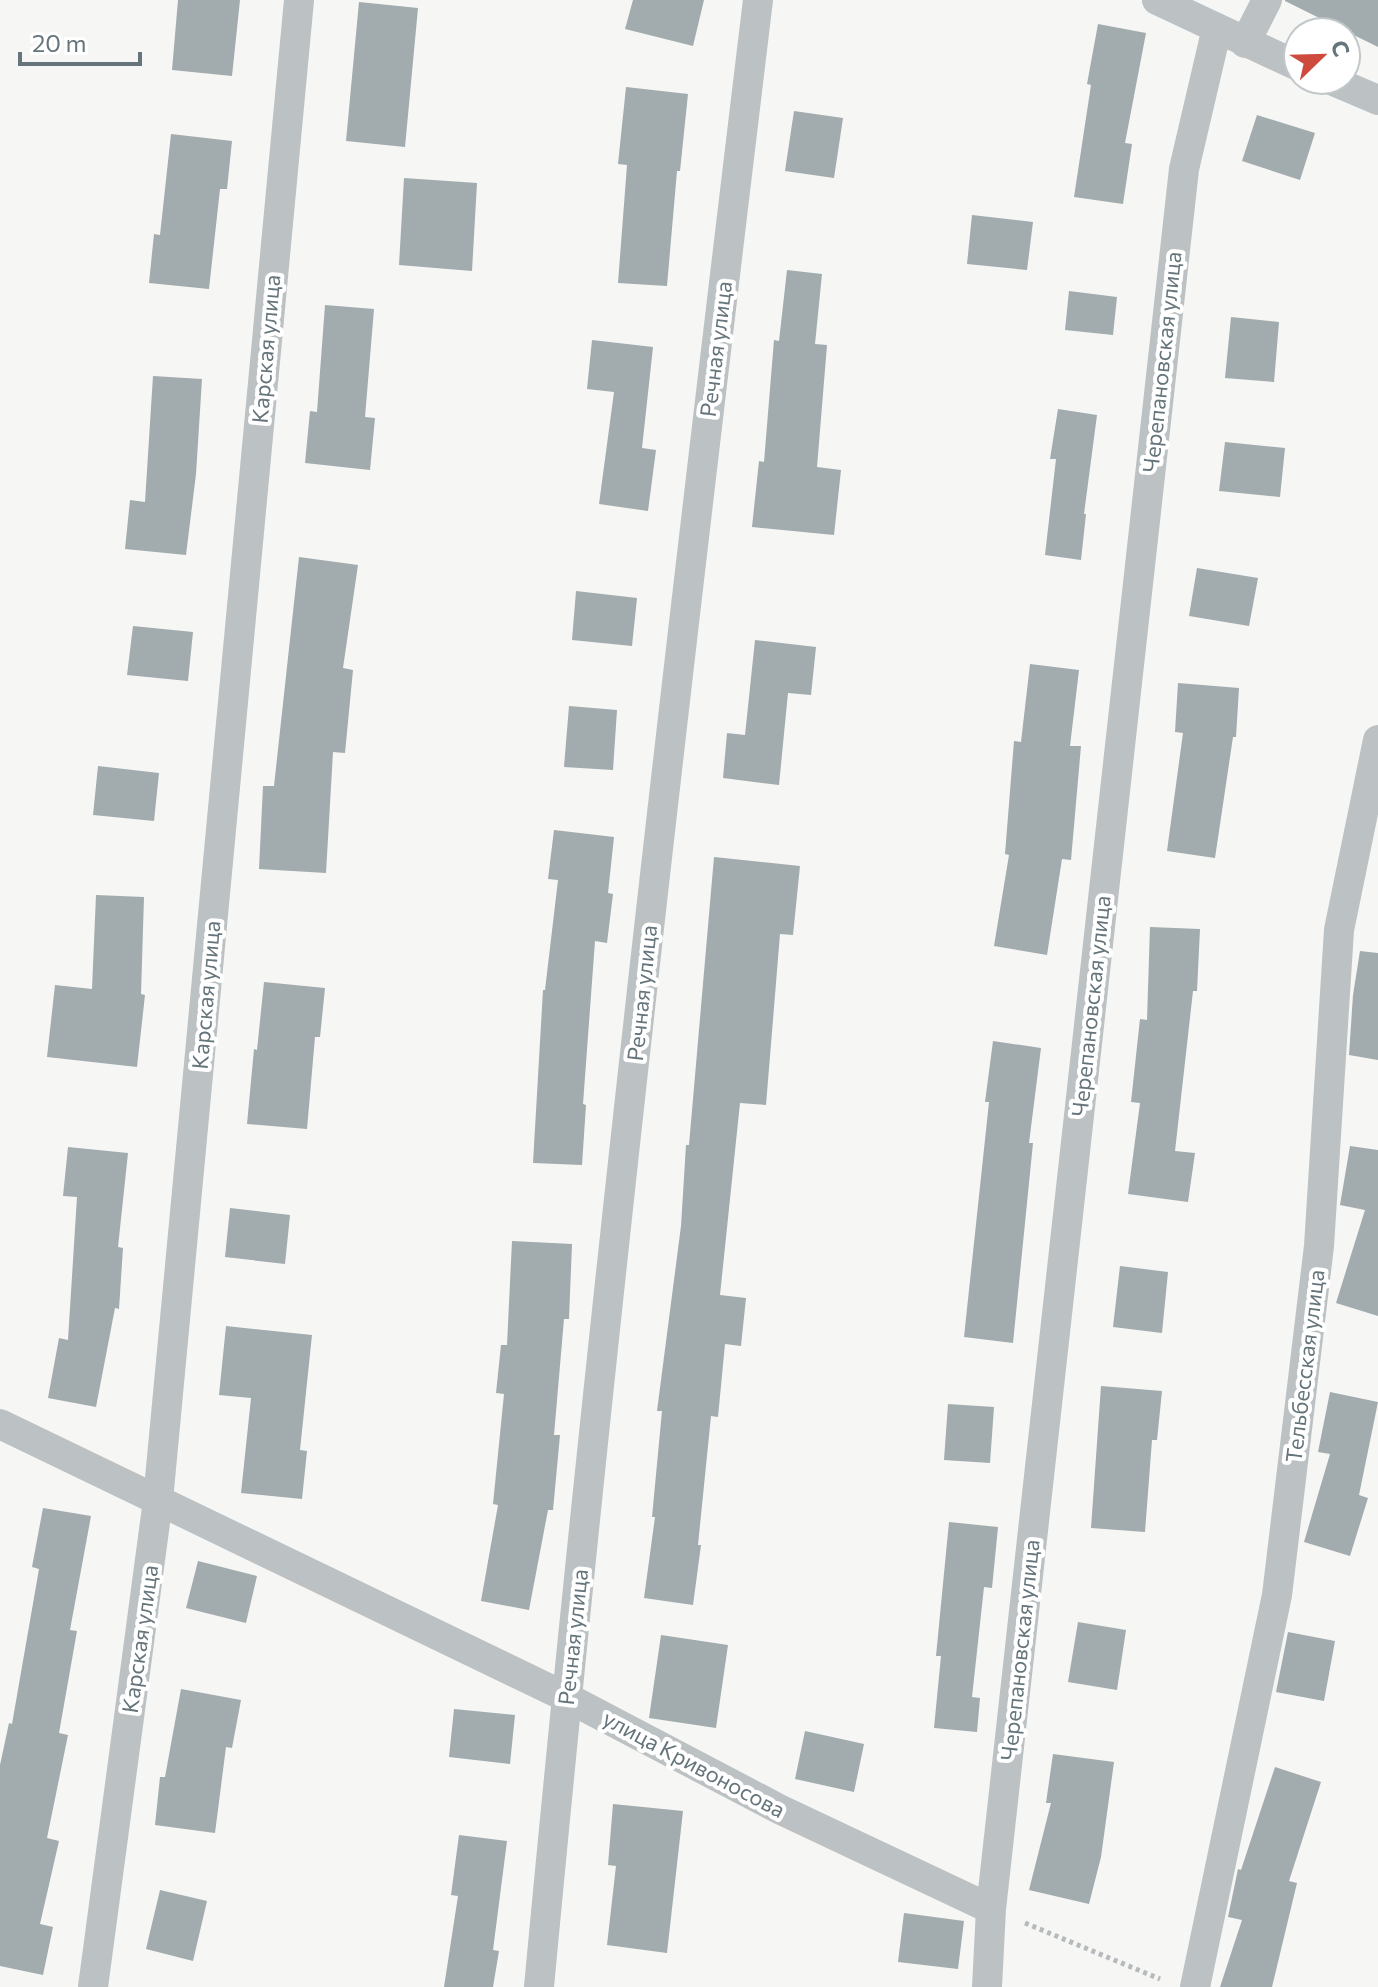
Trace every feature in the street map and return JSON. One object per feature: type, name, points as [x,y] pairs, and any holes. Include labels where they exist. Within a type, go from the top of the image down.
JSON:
[{"type":"street","name":"Карская улица","points":[[93,1987],[158,1500],[299,0]]},
{"type":"street","name":"Речная улица","points":[[539,1987],[566,1697],[673,707],[758,0]]},
{"type":"street","points":[[1157,0],[1282,59]]},
{"type":"street","points":[[1245,43],[1267,0]]},
{"type":"street","name":"Черепановская улица","points":[[987,1987],[991,1909],[1184,169],[1217,28]]},
{"type":"street","name":"Тельбесская улица","points":[[1195,1987],[1277,1595],[1319,1246],[1339,930],[1378,740]]},
{"type":"street","name":"улица Кривоносова","points":[[0,1424],[566,1697],[779,1809],[991,1909]]},
{"type":"path","points":[[991,1909],[1164,1981]]},
{"type":"building","points":[[178,0],[240,0],[232,76],[172,70]]},
{"type":"building","points":[[633,0],[704,0],[693,46],[625,29]]},
{"type":"building","points":[[1378,0],[1378,47],[1362,39],[1362,16],[1315,16],[1285,1]]},
{"type":"building","points":[[359,2],[418,8],[405,147],[346,141]]},
{"type":"building","points":[[1098,24],[1146,33],[1125,143],[1132,144],[1123,204],[1074,197],[1091,85],[1087,84]]},
{"type":"building","points":[[626,87],[688,94],[680,171],[677,171],[667,286],[618,283],[627,165],[618,164]]},
{"type":"building","points":[[794,111],[843,118],[834,178],[785,171]]},
{"type":"building","points":[[1257,115],[1315,133],[1300,180],[1242,161]]},
{"type":"building","points":[[171,134],[232,141],[227,189],[220,189],[209,289],[149,283],[154,234],[160,235]]},
{"type":"building","points":[[404,178],[477,183],[472,271],[399,265]]},
{"type":"building","points":[[972,215],[1033,222],[1027,270],[967,264]]},
{"type":"building","points":[[787,270],[822,274],[815,344],[827,345],[817,467],[841,470],[834,535],[752,527],[759,461],[764,462],[774,340],[779,341]]},
{"type":"building","points":[[1069,291],[1117,297],[1113,335],[1065,330]]},
{"type":"building","points":[[325,305],[374,309],[365,417],[375,418],[370,470],[305,463],[310,411],[317,412]]},
{"type":"building","points":[[1231,317],[1279,322],[1274,382],[1225,378]]},
{"type":"building","points":[[592,340],[653,347],[642,448],[656,450],[648,511],[599,504],[614,392],[587,389]]},
{"type":"building","points":[[153,376],[202,379],[196,474],[186,555],[125,549],[130,500],[145,502]]},
{"type":"building","points":[[1058,409],[1097,415],[1081,560],[1045,555],[1056,459],[1050,459]]},
{"type":"building","points":[[1225,442],[1285,448],[1280,497],[1219,491]]},
{"type":"building","points":[[299,557],[358,565],[343,668],[353,670],[345,753],[333,752],[326,873],[259,869],[263,786],[274,786]]},
{"type":"building","points":[[1197,568],[1258,578],[1249,626],[1189,616]]},
{"type":"building","points":[[576,591],[637,598],[632,646],[572,640]]},
{"type":"building","points":[[133,626],[193,632],[188,681],[127,675]]},
{"type":"building","points":[[755,640],[816,647],[811,695],[788,693],[779,785],[723,778],[727,733],[745,735]]},
{"type":"building","points":[[1030,664],[1079,670],[1070,746],[1081,746],[1071,860],[1062,859],[1047,955],[994,946],[1009,855],[1005,854],[1014,741],[1021,742]]},
{"type":"building","points":[[1178,683],[1239,688],[1236,737],[1233,737],[1215,858],[1167,851],[1183,733],[1175,732]]},
{"type":"building","points":[[569,706],[617,710],[613,770],[564,767]]},
{"type":"building","points":[[98,766],[159,773],[154,821],[93,815]]},
{"type":"building","points":[[554,830],[614,837],[608,893],[613,894],[607,943],[595,941],[583,1104],[586,1105],[582,1165],[533,1163],[543,990],[558,880],[548,879]]},
{"type":"building","points":[[714,857],[800,866],[793,935],[780,934],[766,1105],[740,1103],[720,1295],[746,1298],[741,1346],[725,1344],[718,1417],[711,1416],[693,1605],[644,1598],[655,1517],[652,1517],[662,1411],[657,1411],[681,1226]]},
{"type":"building","points":[[96,895],[144,897],[141,994],[145,995],[137,1067],[47,1057],[55,985],[92,989]]},
{"type":"building","points":[[1150,927],[1200,929],[1197,991],[1193,991],[1175,1151],[1195,1153],[1188,1202],[1128,1194],[1140,1103],[1131,1102],[1140,1019],[1147,1020]]},
{"type":"building","points":[[1360,951],[1378,953],[1378,1060],[1349,1055]]},
{"type":"building","points":[[264,982],[325,988],[320,1037],[315,1037],[307,1129],[247,1124]]},
{"type":"building","points":[[993,1041],[1041,1048],[1029,1143],[1033,1143],[1013,1343],[964,1337]]},
{"type":"building","points":[[1350,1146],[1378,1150],[1378,1316],[1336,1303],[1365,1210],[1340,1205]]},
{"type":"building","points":[[68,1147],[128,1153],[118,1247],[123,1248],[119,1309],[115,1308],[96,1407],[48,1398],[59,1338],[68,1340],[77,1197],[63,1196]]},
{"type":"building","points":[[230,1208],[290,1215],[285,1264],[225,1257]]},
{"type":"building","points":[[512,1241],[572,1244],[569,1319],[564,1319],[554,1435],[560,1435],[553,1510],[548,1510],[529,1610],[481,1601],[498,1505],[493,1504],[504,1394],[496,1393],[501,1345],[507,1345]]},
{"type":"building","points":[[1120,1266],[1168,1272],[1162,1333],[1113,1327]]},
{"type":"building","points":[[226,1326],[312,1335],[300,1450],[307,1451],[302,1499],[241,1493],[251,1398],[219,1395]]},
{"type":"building","points":[[1101,1386],[1162,1391],[1157,1440],[1152,1440],[1145,1532],[1091,1528]]},
{"type":"building","points":[[1330,1392],[1378,1402],[1359,1495],[1368,1498],[1350,1556],[1304,1542],[1330,1454],[1318,1452]]},
{"type":"building","points":[[948,1404],[994,1407],[990,1463],[944,1460]]},
{"type":"building","points":[[43,1508],[91,1516],[70,1630],[77,1631],[59,1733],[68,1735],[47,1838],[59,1841],[40,1924],[53,1927],[43,1975],[0,1966],[0,1765],[9,1723],[12,1724],[39,1569],[32,1567]]},
{"type":"building","points":[[949,1522],[998,1527],[992,1588],[984,1587],[972,1697],[980,1698],[977,1732],[934,1728],[941,1656],[936,1656]]},
{"type":"building","points":[[198,1561],[257,1576],[246,1623],[186,1608]]},
{"type":"building","points":[[1078,1622],[1126,1630],[1117,1690],[1068,1682]]},
{"type":"building","points":[[1288,1632],[1335,1641],[1324,1701],[1276,1692]]},
{"type":"building","points":[[661,1635],[728,1645],[716,1728],[649,1718]]},
{"type":"building","points":[[181,1689],[241,1700],[232,1748],[226,1747],[215,1833],[155,1825],[160,1777],[165,1777]]},
{"type":"building","points":[[454,1709],[515,1715],[510,1764],[449,1757]]},
{"type":"building","points":[[805,1731],[864,1744],[854,1792],[795,1779]]},
{"type":"building","points":[[1053,1754],[1114,1762],[1101,1857],[1089,1904],[1029,1890],[1051,1803],[1046,1803]]},
{"type":"building","points":[[1275,1767],[1321,1782],[1289,1881],[1297,1883],[1272,1987],[1220,1987],[1242,1920],[1228,1917],[1238,1869],[1241,1870]]},
{"type":"building","points":[[613,1804],[683,1811],[667,1953],[607,1945],[616,1866],[608,1865]]},
{"type":"building","points":[[459,1835],[507,1841],[493,1950],[499,1951],[493,1987],[444,1987],[458,1896],[451,1895]]},
{"type":"building","points":[[160,1890],[207,1901],[193,1961],[146,1949]]},
{"type":"building","points":[[904,1913],[964,1921],[958,1969],[898,1962]]}]
